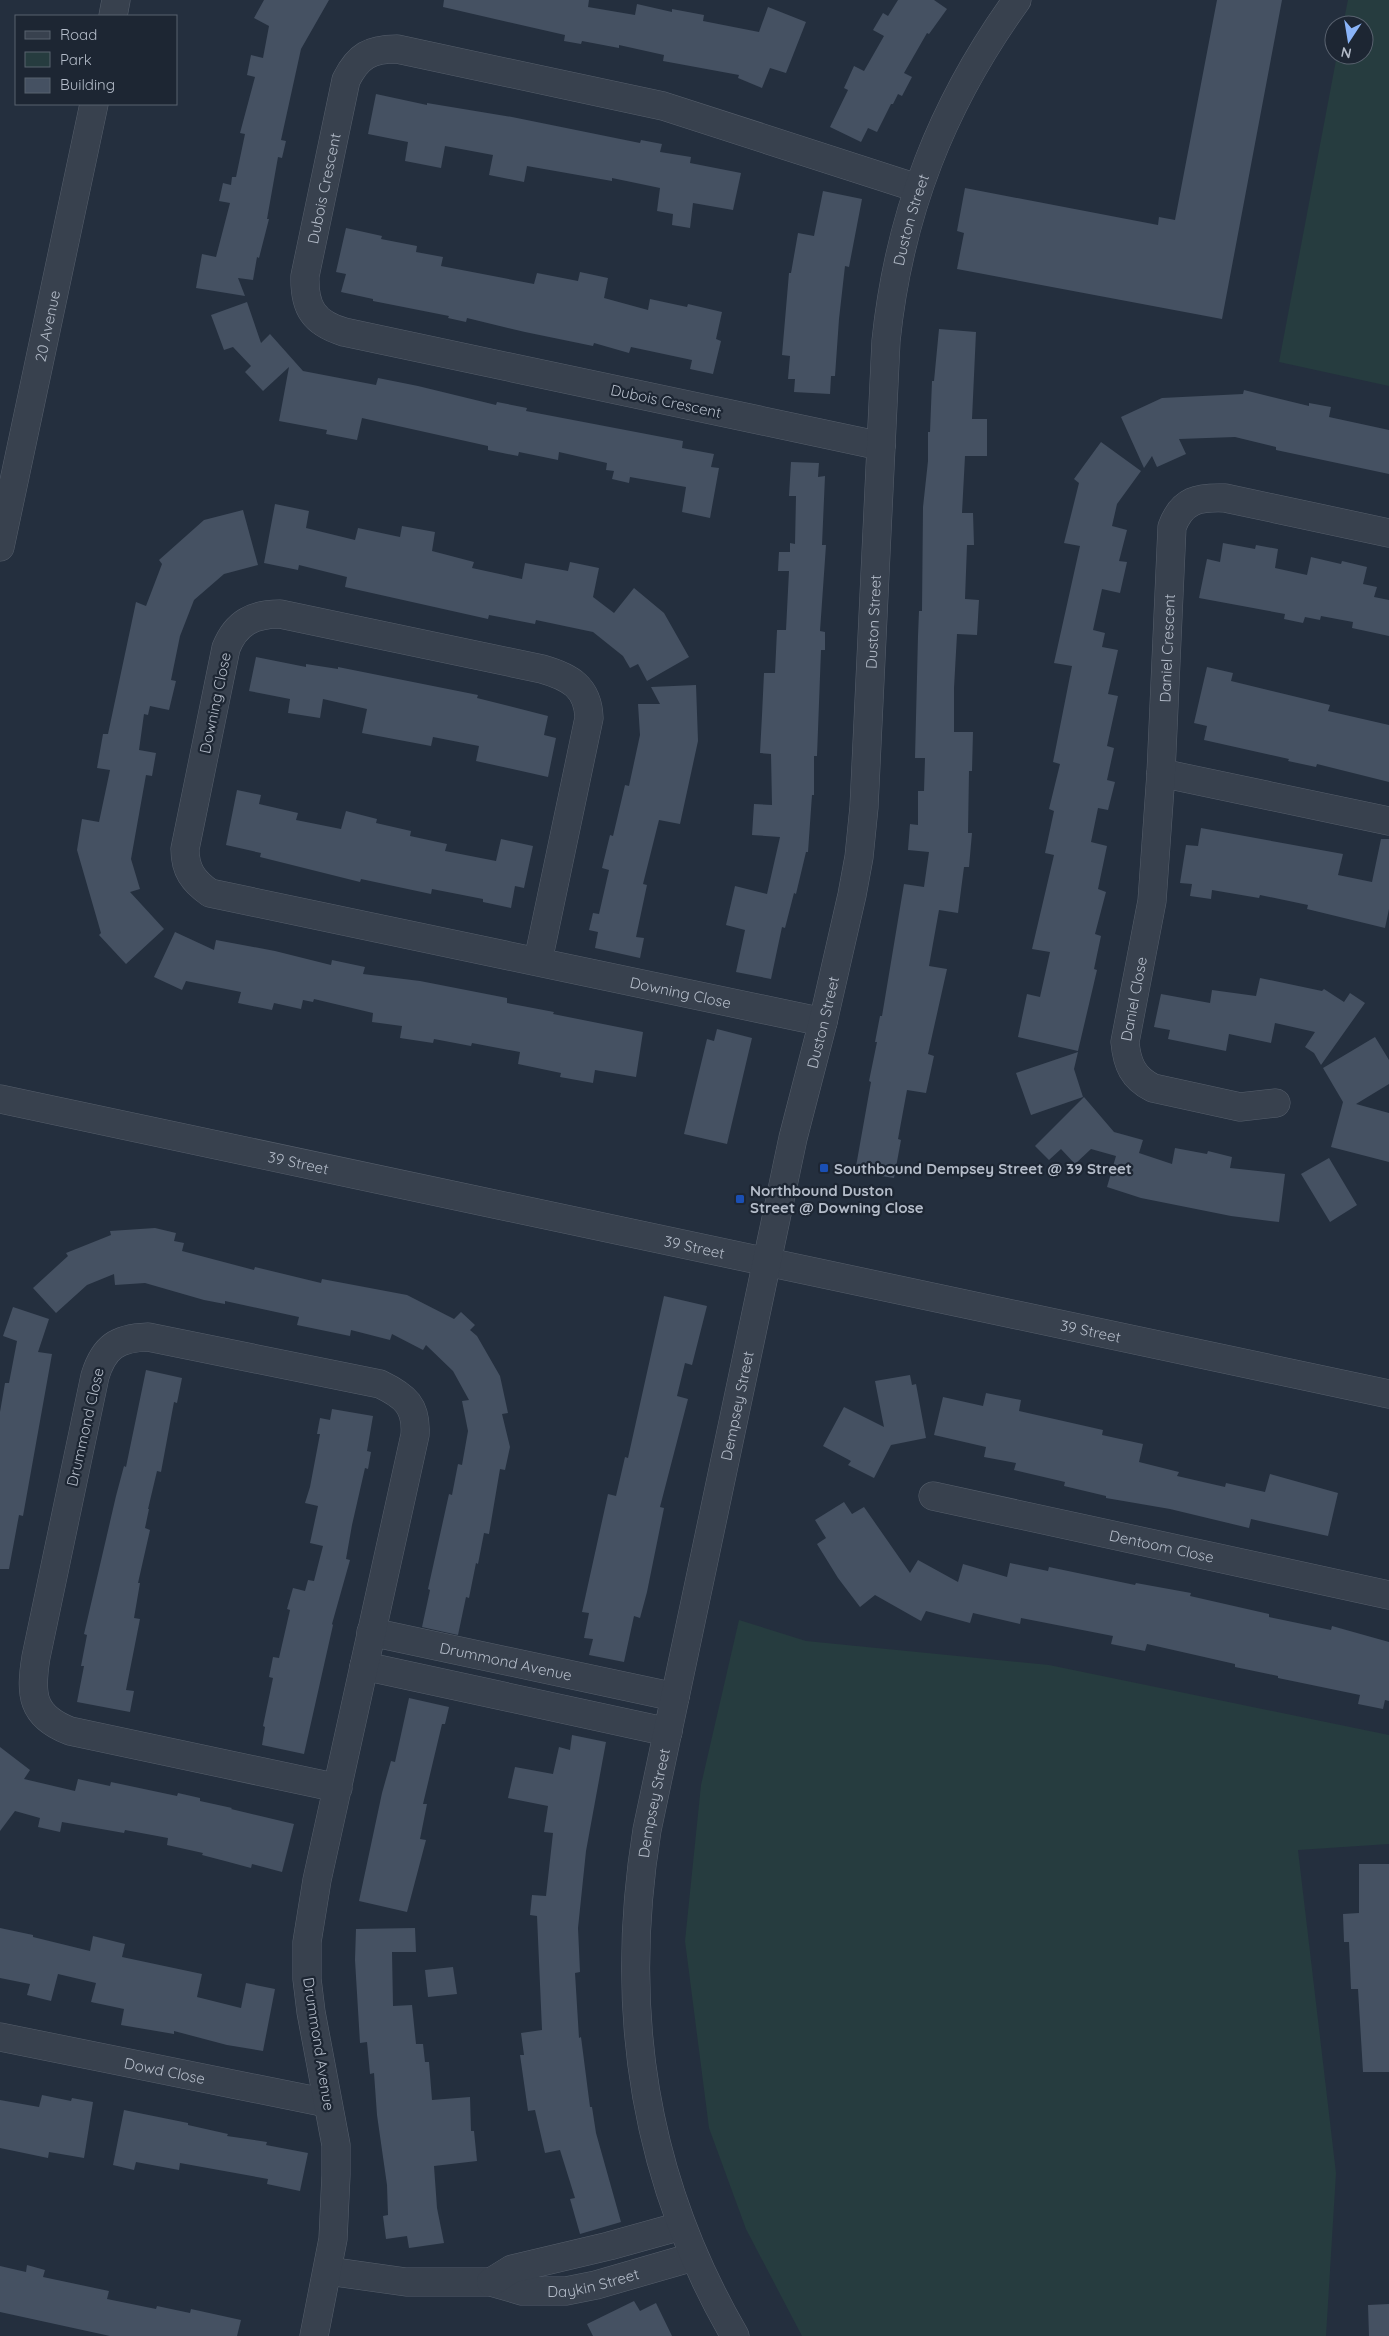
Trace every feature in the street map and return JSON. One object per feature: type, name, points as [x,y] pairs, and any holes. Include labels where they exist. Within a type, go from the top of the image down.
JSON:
[{"type":"street","points":[[112,15],[116,0]]},
{"type":"street","name":"Duston Street","points":[[767,1262],[793,1138],[823,1022],[860,848],[864,806],[886,341],[900,251],[917,188],[958,93],[990,38],[1017,0]]},
{"type":"street","name":"Dubois Crescent","points":[[882,446],[330,328],[318,321],[306,299],[305,276],[346,80],[358,60],[364,55],[385,49],[397,49],[642,100],[688,113],[917,188]]},
{"type":"street","name":"20 Avenue","points":[[0,547],[94,105]]},
{"type":"street","name":"Daniel Crescent","points":[[1161,773],[1170,540],[1172,527],[1182,508],[1199,499],[1225,498],[1389,533]]},
{"type":"street","name":"Downing Close","points":[[538,961],[589,718],[587,698],[582,690],[571,680],[550,672],[280,614],[259,615],[243,623],[230,638],[226,648],[186,838],[185,860],[192,876],[210,893],[823,1022]]},
{"type":"street","points":[[1161,773],[1389,820]]},
{"type":"street","name":"Daniel Close","points":[[1161,773],[1152,901],[1125,1042],[1129,1065],[1134,1075],[1142,1083],[1167,1092],[1240,1107],[1276,1103]]},
{"type":"street","name":"39 Street","points":[[0,1099],[1389,1394]]},
{"type":"street","name":"Dempsey Street","points":[[735,2336],[693,2257],[681,2226],[652,2130],[644,2089],[635,1969],[639,1884],[675,1697],[767,1262]]},
{"type":"street","name":"Drummond Close","points":[[338,1788],[70,1731],[47,1720],[39,1710],[34,1698],[33,1684],[36,1657],[95,1376],[104,1355],[110,1348],[119,1342],[134,1337],[163,1339],[380,1384],[396,1392],[407,1402],[414,1412],[415,1435],[372,1632]]},
{"type":"street","name":"Dentoom Close","points":[[933,1496],[1389,1595]]},
{"type":"street","name":"Drummond Avenue","points":[[314,2336],[333,2239],[336,2145],[311,2012],[307,1979],[307,1942],[317,1880],[372,1632],[675,1697]]},
{"type":"street","points":[[364,1666],[668,1732]]},
{"type":"street","name":"Dowd Close","points":[[0,2037],[327,2103]]},
{"type":"street","name":"Daykin Street","points":[[492,2282],[512,2269],[681,2226]]},
{"type":"street","name":"Daykin Street","points":[[328,2271],[406,2282],[492,2282],[522,2291],[566,2291],[596,2285],[693,2257]]},
{"type":"green space","points":[[1348,0],[1389,0],[1389,386],[1279,362],[1335,65],[1374,65],[1374,15],[1345,15]]},
{"type":"green space","points":[[739,1620],[806,1641],[1049,1665],[1389,1735],[1389,1844],[1298,1850],[1336,2173],[1326,2336],[802,2336],[746,2229],[709,2128],[685,1941],[701,1785]]},
{"type":"building","points":[[264,0],[329,0],[301,49],[281,140],[286,141],[282,158],[278,157],[267,219],[269,219],[259,258],[257,257],[253,280],[238,278],[245,296],[196,288],[202,254],[216,257],[230,203],[219,201],[223,183],[231,185],[232,177],[236,177],[245,134],[240,133],[255,77],[247,75],[251,55],[263,58],[269,26],[254,18]]},
{"type":"building","points":[[444,0],[589,0],[588,7],[635,15],[637,4],[672,12],[672,9],[704,15],[703,21],[759,32],[768,7],[806,22],[786,73],[770,68],[762,88],[738,78],[739,75],[663,61],[664,55],[619,45],[619,48],[582,41],[581,44],[564,41],[565,35],[443,7]]},
{"type":"building","points":[[898,0],[934,0],[947,9],[929,34],[927,33],[904,73],[912,77],[902,96],[898,94],[893,104],[891,104],[877,132],[868,128],[861,142],[830,127],[848,90],[844,88],[854,66],[864,71],[884,36],[873,30],[883,13],[888,16]]},
{"type":"building","points":[[1217,0],[1282,0],[1222,319],[957,269],[964,233],[957,231],[965,188],[1158,225],[1159,217],[1175,220]]},
{"type":"building","points":[[376,94],[427,105],[427,103],[512,117],[640,143],[641,140],[662,144],[660,152],[691,157],[690,163],[741,173],[733,210],[693,203],[690,228],[672,225],[673,214],[657,211],[660,188],[612,178],[612,181],[527,166],[524,182],[489,175],[493,155],[445,146],[441,168],[405,161],[408,142],[368,134]]},
{"type":"building","points":[[823,191],[862,199],[849,267],[845,266],[835,376],[831,376],[830,394],[794,392],[795,379],[788,379],[790,356],[782,355],[789,273],[791,273],[798,233],[814,236]]},
{"type":"building","points":[[346,228],[382,236],[381,239],[417,246],[416,252],[443,257],[441,266],[534,284],[537,273],[578,281],[580,272],[608,278],[604,298],[648,310],[650,299],[687,307],[688,304],[722,312],[716,339],[721,341],[713,374],[690,369],[692,360],[631,347],[629,353],[594,343],[593,346],[467,318],[466,322],[448,318],[449,316],[373,301],[373,299],[341,292],[346,274],[336,272]]},
{"type":"building","points":[[247,302],[261,343],[270,334],[303,371],[376,385],[378,378],[496,405],[497,402],[527,408],[526,411],[683,441],[682,448],[714,454],[711,467],[719,468],[710,518],[682,512],[686,487],[630,477],[629,483],[612,479],[614,471],[606,470],[607,463],[559,452],[558,460],[519,452],[518,456],[488,450],[488,446],[362,418],[357,440],[326,434],[327,430],[279,421],[289,367],[263,391],[245,372],[251,366],[233,347],[224,350],[211,315]]},
{"type":"building","points":[[939,329],[976,332],[972,419],[987,419],[987,456],[965,456],[962,513],[973,513],[974,545],[967,545],[965,599],[979,600],[977,635],[957,634],[954,688],[954,732],[973,732],[972,771],[969,771],[968,833],[972,833],[969,867],[964,867],[958,913],[939,910],[929,966],[947,969],[928,1054],[934,1056],[926,1093],[907,1090],[898,1139],[901,1140],[894,1178],[855,1172],[871,1082],[869,1081],[877,1042],[875,1042],[880,1016],[882,1016],[904,884],[924,887],[929,852],[908,850],[910,824],[918,825],[918,791],[924,791],[925,758],[915,758],[918,636],[919,611],[922,611],[923,507],[928,461],[928,432],[930,432],[932,381],[934,381]]},
{"type":"building","points":[[1244,390],[1309,406],[1309,403],[1331,407],[1329,417],[1389,430],[1389,474],[1276,450],[1276,447],[1235,437],[1179,439],[1186,454],[1157,467],[1152,456],[1144,468],[1121,417],[1162,398],[1243,394]]},
{"type":"building","points":[[1101,442],[1141,471],[1117,504],[1112,526],[1127,530],[1119,561],[1127,562],[1120,593],[1102,589],[1093,630],[1105,633],[1102,647],[1118,650],[1108,694],[1118,696],[1107,746],[1114,748],[1107,780],[1115,782],[1108,810],[1098,808],[1091,842],[1107,846],[1098,889],[1106,892],[1095,934],[1101,936],[1094,969],[1097,970],[1078,1051],[1018,1037],[1027,994],[1040,997],[1050,952],[1032,949],[1054,855],[1045,853],[1054,811],[1049,809],[1060,764],[1053,762],[1072,666],[1054,663],[1080,546],[1064,543],[1079,483],[1074,479]]},
{"type":"building","points":[[791,462],[819,463],[818,477],[825,476],[822,545],[826,545],[820,631],[825,632],[825,650],[821,650],[817,756],[814,756],[814,795],[812,795],[808,852],[806,852],[796,894],[794,893],[785,928],[782,927],[771,979],[736,972],[745,930],[726,925],[735,886],[767,894],[780,837],[752,835],[754,804],[772,805],[771,754],[760,753],[764,673],[775,673],[777,630],[786,630],[789,571],[778,571],[779,552],[790,552],[790,543],[795,544],[796,496],[789,496]]},
{"type":"building","points":[[275,504],[309,511],[306,528],[355,540],[358,528],[400,537],[402,526],[435,532],[432,551],[474,562],[472,568],[522,579],[525,563],[568,571],[570,562],[599,568],[593,597],[614,613],[634,588],[664,613],[689,657],[647,681],[638,664],[630,668],[623,656],[593,632],[536,620],[535,624],[489,615],[488,619],[345,587],[347,577],[299,565],[298,570],[264,563]]},
{"type":"building","points":[[243,510],[258,565],[224,574],[194,600],[180,636],[171,680],[176,681],[169,710],[150,706],[148,715],[144,714],[139,750],[156,753],[152,776],[146,775],[131,859],[140,889],[130,892],[164,929],[126,964],[99,935],[101,933],[77,850],[82,819],[99,822],[110,770],[97,768],[103,734],[108,734],[136,602],[146,606],[162,564],[159,560],[204,520]]},
{"type":"building","points":[[1223,543],[1255,549],[1256,545],[1278,549],[1275,568],[1307,575],[1311,557],[1341,564],[1342,561],[1367,567],[1363,584],[1377,587],[1374,597],[1389,600],[1389,636],[1352,628],[1353,622],[1321,616],[1320,620],[1305,617],[1303,623],[1284,619],[1285,614],[1199,598],[1207,559],[1220,562]]},
{"type":"building","points":[[256,657],[306,667],[306,664],[338,669],[338,667],[478,695],[477,698],[548,716],[544,735],[556,738],[548,777],[476,761],[479,746],[433,737],[431,746],[362,733],[367,709],[323,699],[320,718],[288,713],[290,699],[249,691]]},
{"type":"building","points":[[1207,667],[1233,673],[1231,681],[1330,705],[1328,711],[1389,725],[1389,782],[1317,764],[1316,767],[1288,761],[1289,759],[1204,740],[1207,726],[1194,723]]},
{"type":"building","points":[[696,685],[698,741],[680,824],[659,820],[643,884],[647,885],[636,937],[644,938],[640,958],[595,948],[598,932],[589,930],[593,913],[599,914],[609,870],[602,868],[610,835],[613,836],[625,785],[629,786],[640,735],[638,704],[660,704],[651,687]]},
{"type":"building","points":[[237,790],[261,795],[259,804],[298,813],[296,820],[341,829],[346,811],[377,819],[376,823],[411,831],[410,836],[447,844],[445,851],[496,861],[501,839],[533,846],[524,888],[515,886],[511,908],[483,902],[483,899],[432,889],[431,894],[361,879],[360,882],[260,857],[261,853],[226,845]]},
{"type":"building","points":[[1201,828],[1343,854],[1338,875],[1372,882],[1381,839],[1389,839],[1389,909],[1385,928],[1307,909],[1308,905],[1260,895],[1259,898],[1212,890],[1211,899],[1190,896],[1192,884],[1180,883],[1186,845],[1198,846]]},
{"type":"building","points":[[175,932],[214,950],[216,940],[275,951],[331,965],[332,960],[365,967],[363,974],[420,981],[507,998],[507,1003],[643,1032],[636,1077],[595,1070],[593,1083],[560,1077],[561,1073],[518,1064],[520,1052],[472,1043],[471,1046],[434,1039],[433,1043],[400,1038],[402,1026],[372,1022],[373,1013],[314,999],[313,1002],[303,1000],[301,1009],[274,1003],[272,1010],[238,1003],[241,992],[186,981],[182,990],[154,977]]},
{"type":"building","points":[[1260,978],[1322,991],[1324,989],[1344,1002],[1350,993],[1365,1003],[1321,1065],[1314,1053],[1305,1047],[1315,1032],[1275,1023],[1271,1043],[1229,1034],[1226,1051],[1168,1039],[1170,1030],[1154,1027],[1161,994],[1210,1003],[1212,990],[1256,996]]},
{"type":"building","points":[[717,1029],[752,1038],[727,1144],[684,1134],[707,1039],[714,1041]]},
{"type":"building","points":[[1375,1037],[1389,1060],[1389,1084],[1356,1104],[1389,1113],[1389,1162],[1331,1147],[1343,1102],[1323,1068]]},
{"type":"building","points":[[1078,1052],[1074,1069],[1083,1097],[1031,1115],[1016,1073]]},
{"type":"building","points":[[1084,1097],[1114,1132],[1143,1140],[1139,1153],[1172,1164],[1175,1148],[1207,1154],[1208,1151],[1232,1157],[1230,1168],[1285,1174],[1279,1222],[1231,1216],[1141,1198],[1107,1187],[1116,1156],[1091,1149],[1075,1164],[1061,1149],[1049,1160],[1035,1146]]},
{"type":"building","points":[[1329,1158],[1357,1205],[1330,1222],[1301,1174]]},
{"type":"building","points":[[155,1228],[176,1233],[174,1241],[184,1243],[182,1251],[254,1270],[255,1267],[321,1283],[322,1279],[407,1295],[454,1319],[461,1312],[475,1325],[470,1330],[477,1336],[500,1376],[508,1413],[502,1414],[510,1447],[505,1470],[500,1469],[489,1534],[484,1533],[478,1564],[476,1563],[469,1598],[466,1597],[458,1635],[422,1627],[430,1590],[428,1589],[449,1494],[452,1495],[458,1464],[462,1465],[468,1431],[462,1401],[469,1400],[453,1371],[426,1345],[423,1350],[392,1334],[390,1340],[351,1330],[350,1336],[297,1325],[299,1317],[225,1301],[225,1304],[204,1300],[145,1283],[115,1285],[114,1274],[87,1285],[56,1313],[33,1288],[68,1256],[66,1253],[111,1235],[110,1231]]},
{"type":"building","points":[[664,1296],[707,1306],[692,1365],[685,1363],[677,1396],[688,1399],[660,1507],[664,1508],[647,1592],[640,1618],[634,1616],[624,1662],[589,1655],[593,1639],[584,1638],[589,1613],[582,1612],[608,1494],[616,1496],[625,1457],[628,1458]]},
{"type":"building","points":[[13,1307],[49,1319],[38,1352],[52,1354],[23,1516],[19,1515],[9,1569],[0,1569],[0,1412],[5,1383],[9,1383],[17,1341],[3,1336]]},
{"type":"building","points":[[146,1370],[182,1378],[177,1403],[174,1402],[161,1472],[157,1471],[145,1528],[150,1530],[138,1583],[140,1583],[134,1618],[140,1619],[126,1690],[134,1691],[130,1712],[77,1702],[84,1666],[81,1666],[87,1635],[84,1634],[116,1496],[124,1466],[126,1467]]},
{"type":"building","points":[[910,1375],[912,1385],[916,1384],[926,1438],[891,1445],[874,1478],[848,1465],[851,1461],[823,1446],[844,1407],[884,1427],[875,1381]]},
{"type":"building","points":[[986,1393],[1021,1400],[1019,1411],[1103,1430],[1102,1435],[1143,1444],[1139,1462],[1179,1472],[1177,1476],[1225,1487],[1226,1483],[1265,1492],[1270,1474],[1338,1493],[1328,1536],[1251,1519],[1249,1528],[1170,1509],[1106,1498],[1106,1496],[1064,1486],[1065,1482],[1014,1470],[1016,1463],[984,1457],[986,1447],[934,1435],[943,1397],[983,1406]]},
{"type":"building","points":[[332,1409],[373,1416],[367,1451],[371,1452],[368,1469],[365,1468],[352,1525],[346,1559],[350,1560],[332,1624],[304,1754],[262,1745],[265,1727],[263,1726],[273,1678],[269,1677],[273,1657],[279,1658],[290,1610],[287,1609],[293,1588],[305,1591],[308,1580],[314,1581],[323,1546],[310,1543],[318,1506],[305,1503],[320,1434],[317,1434],[320,1418],[330,1420]]},
{"type":"building","points":[[844,1502],[852,1514],[864,1507],[910,1573],[918,1560],[958,1582],[963,1564],[1007,1577],[1010,1563],[1048,1571],[1049,1567],[1135,1585],[1136,1583],[1191,1593],[1190,1596],[1269,1614],[1269,1617],[1331,1630],[1332,1626],[1389,1642],[1389,1701],[1385,1700],[1383,1709],[1358,1704],[1360,1695],[1278,1678],[1278,1676],[1235,1667],[1235,1664],[1147,1644],[1145,1651],[1111,1644],[1113,1636],[1021,1618],[1020,1624],[973,1613],[970,1623],[926,1611],[921,1621],[875,1595],[860,1607],[838,1578],[817,1544],[826,1538],[815,1520]]},
{"type":"building","points":[[409,1698],[449,1707],[445,1724],[442,1724],[423,1804],[427,1804],[420,1839],[426,1840],[407,1912],[359,1901],[382,1793],[391,1761],[395,1762]]},
{"type":"building","points":[[572,1735],[606,1742],[586,1851],[578,1928],[580,1972],[575,1973],[579,2038],[581,2037],[590,2107],[592,2107],[596,2133],[621,2222],[580,2234],[570,2199],[575,2198],[560,2150],[545,2153],[535,2110],[528,2111],[520,2055],[524,2055],[521,2033],[542,2030],[537,1916],[530,1915],[532,1895],[546,1896],[553,1833],[544,1832],[548,1806],[508,1798],[515,1767],[553,1774],[559,1747],[570,1750]]},
{"type":"building","points":[[0,1747],[30,1770],[24,1779],[75,1791],[78,1779],[110,1786],[111,1782],[177,1796],[178,1793],[200,1798],[200,1801],[294,1824],[282,1872],[252,1864],[251,1868],[202,1855],[203,1853],[167,1845],[168,1838],[125,1830],[124,1833],[62,1822],[60,1832],[38,1827],[40,1818],[15,1811],[0,1831]]},
{"type":"building","points":[[1359,1864],[1389,1864],[1389,2072],[1363,2072],[1358,1989],[1351,1989],[1349,1942],[1344,1942],[1343,1914],[1359,1913]]},
{"type":"building","points":[[0,1928],[90,1951],[93,1936],[125,1944],[122,1957],[202,1974],[197,1997],[241,2008],[246,1983],[275,1989],[263,2051],[227,2045],[174,2031],[174,2034],[121,2025],[124,2009],[91,2002],[96,1983],[58,1974],[51,2001],[27,1995],[30,1984],[0,1978]]},
{"type":"building","points":[[415,1928],[416,1952],[392,1952],[393,2006],[412,2005],[416,2044],[423,2044],[425,2062],[429,2062],[432,2100],[470,2097],[471,2131],[474,2131],[477,2161],[434,2166],[437,2208],[444,2243],[409,2248],[407,2236],[386,2239],[383,2216],[388,2215],[387,2185],[377,2115],[374,2073],[370,2074],[367,2042],[360,2043],[355,1960],[356,1929]]},
{"type":"building","points":[[453,1967],[457,1994],[428,1997],[425,1970]]},
{"type":"building","points":[[42,2095],[71,2101],[72,2098],[93,2102],[84,2158],[49,2152],[48,2158],[0,2148],[0,2100],[39,2107]]},
{"type":"building","points":[[124,2110],[188,2123],[188,2125],[228,2134],[227,2136],[267,2142],[266,2145],[308,2153],[300,2191],[267,2184],[268,2179],[180,2163],[179,2170],[136,2162],[134,2170],[113,2165]]},
{"type":"building","points":[[27,2265],[45,2270],[43,2277],[109,2291],[107,2299],[156,2309],[157,2306],[190,2313],[191,2309],[241,2320],[237,2336],[110,2336],[0,2312],[0,2266],[26,2272]]},
{"type":"building","points":[[634,2301],[640,2311],[656,2303],[672,2336],[593,2336],[587,2324]]},
{"type":"building","points":[[1389,2304],[1389,2336],[1369,2336],[1368,2305]]},
{"type":"place","name":"Southbound Dempsey Street @ 39 Street","points":[[824,1168]]},
{"type":"place","name":"Northbound Duston Street @ Downing Close","points":[[740,1199]]}]
